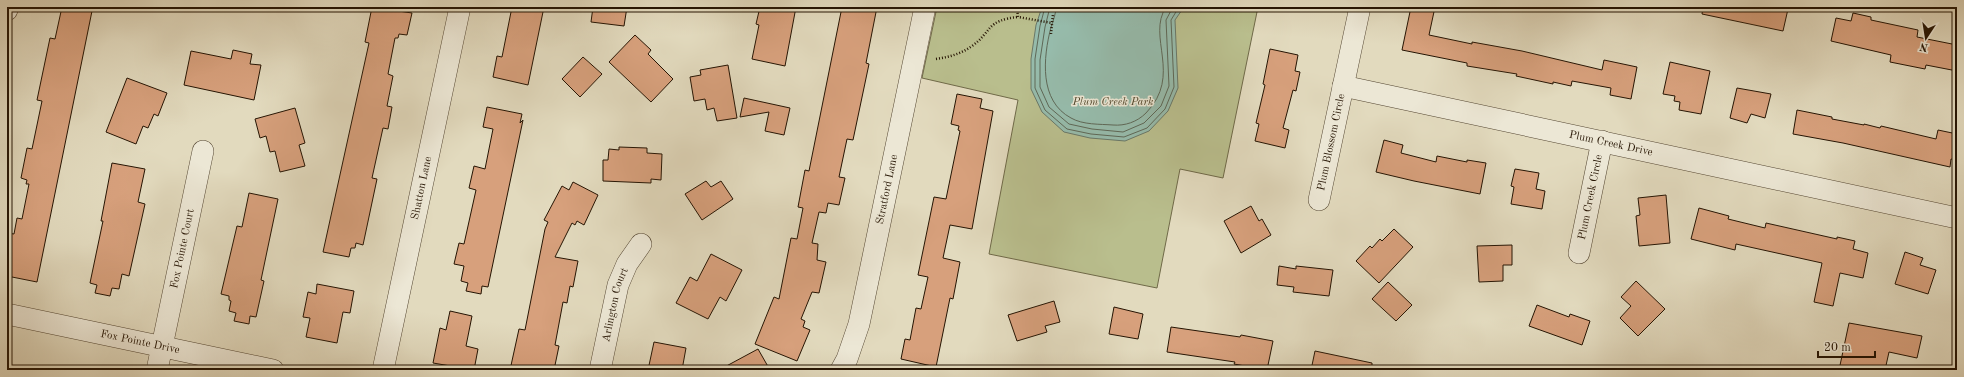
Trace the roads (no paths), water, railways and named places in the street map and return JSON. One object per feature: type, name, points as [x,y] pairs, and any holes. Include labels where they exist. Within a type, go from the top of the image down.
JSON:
[{"type":"street","name":"Shatton Lane","points":[[384,370],[460,7]]},
{"type":"street","name":"Stratford Lane","points":[[841,370],[847,359],[859,324],[925,7]]},
{"type":"street","points":[[1343,86],[1360,7]]},
{"type":"street","name":"Plum Creek Drive","points":[[1343,86],[1957,218]]},
{"type":"street","name":"Plum Blossom Circle","points":[[1319,200],[1343,86]]},
{"type":"street","name":"Plum Creek Circle","points":[[1579,253],[1602,141]]},
{"type":"street","name":"Fox Pointe Court","points":[[157,370],[203,151]]},
{"type":"street","name":"Arlington Court","points":[[600,370],[618,285],[627,264],[641,244]]},
{"type":"street","name":"Fox Pointe Drive","points":[[7,314],[273,370]]},
{"type":"water","points":[[1042,7],[1184,7],[1175,20],[1178,88],[1168,111],[1149,131],[1125,141],[1090,138],[1064,132],[1042,112],[1031,89],[1031,59],[1036,25]]},
{"type":"park label","name":"Plum Creek Park","points":[[1113,102]]}]
